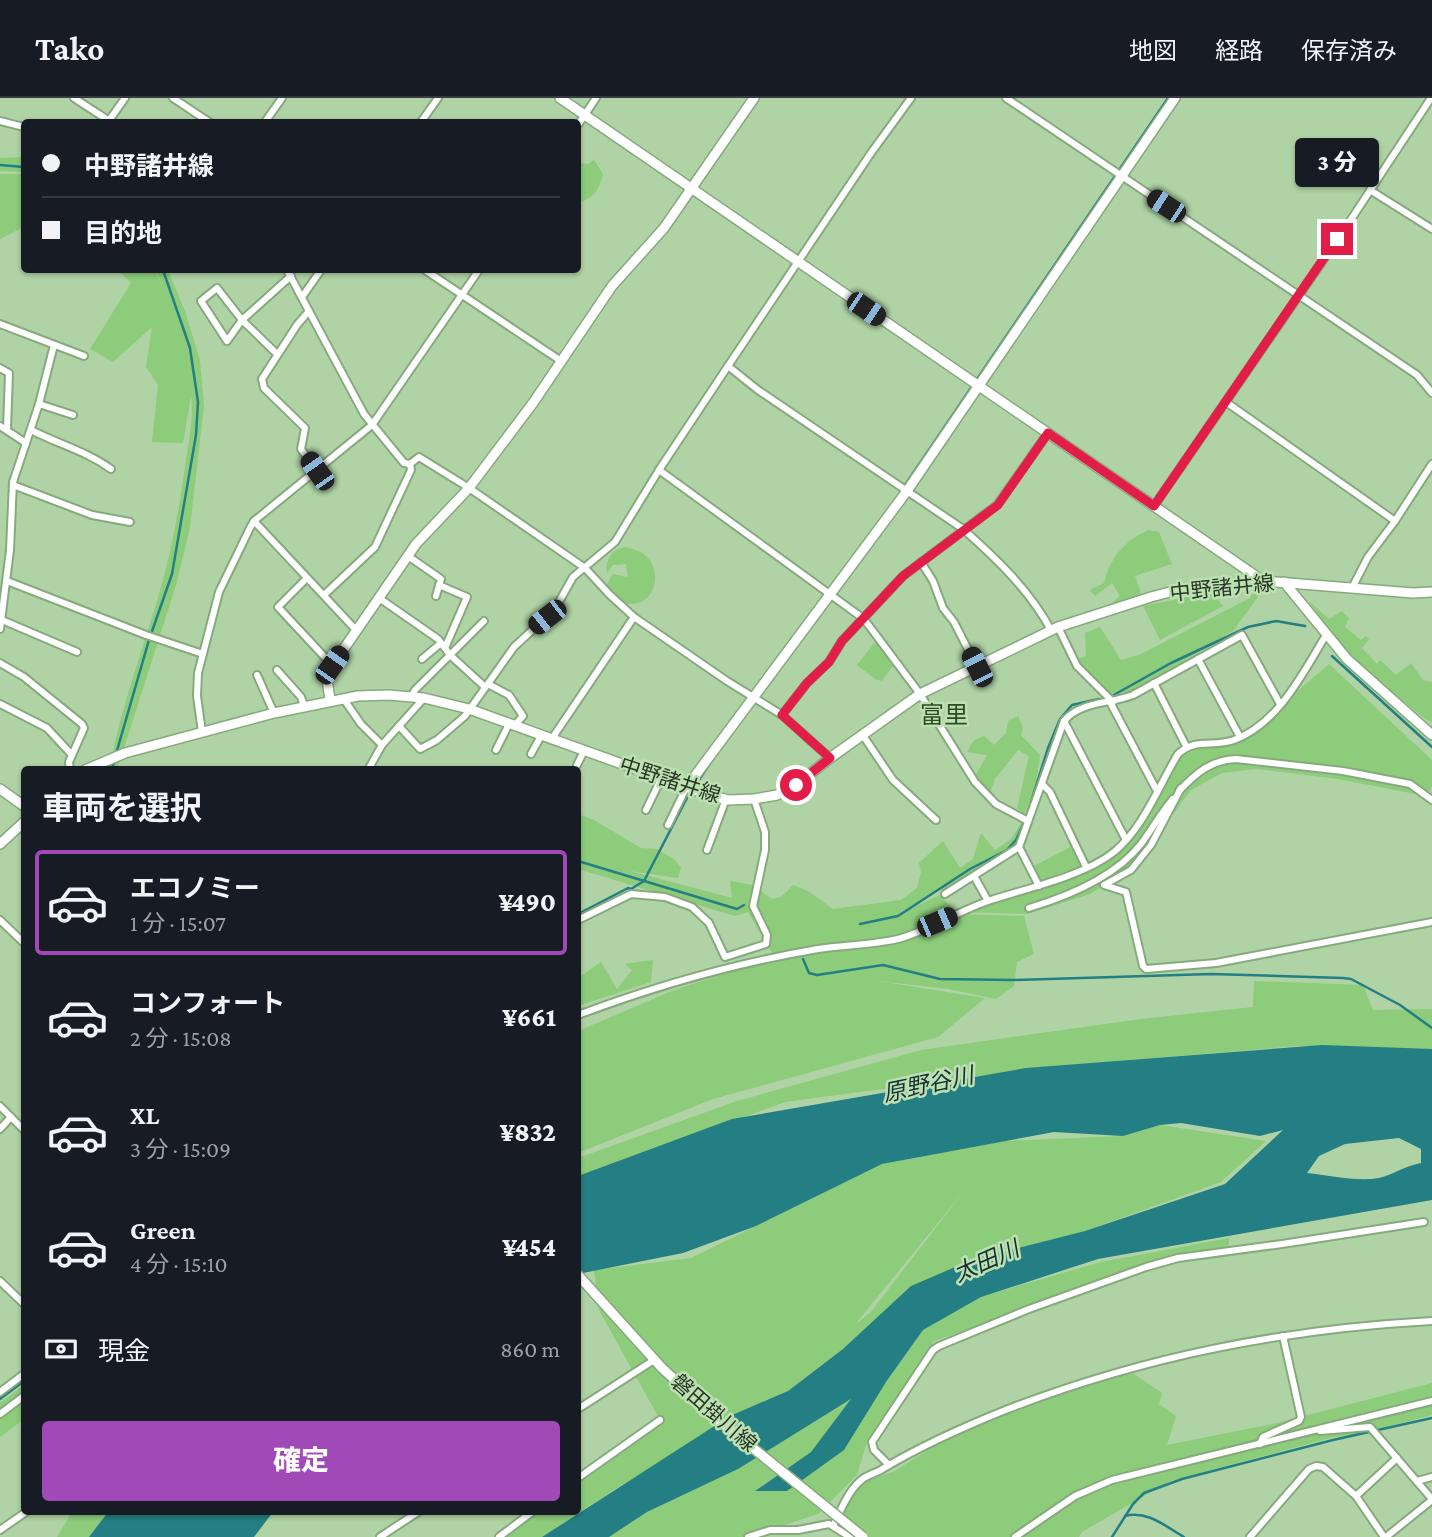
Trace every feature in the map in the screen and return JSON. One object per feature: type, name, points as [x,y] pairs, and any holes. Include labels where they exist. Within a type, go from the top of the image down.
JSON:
[{"type":"street","points":[[74,98],[105,119]]},
{"type":"street","points":[[111,119],[125,98]]},
{"type":"street","points":[[173,98],[204,119]]},
{"type":"street","points":[[267,119],[282,98]]},
{"type":"street","points":[[423,119],[438,98]]},
{"type":"street","points":[[560,98],[1263,581]]},
{"type":"street","points":[[581,121],[596,98]]},
{"type":"street","points":[[330,700],[327,679],[332,665],[408,556],[423,535],[469,488],[612,286],[664,228],[754,98]]},
{"type":"street","points":[[400,726],[420,749],[437,740],[465,716],[514,647],[555,609],[573,578],[615,542],[728,366],[911,98]]},
{"type":"street","points":[[1006,98],[1417,375],[1432,393]]},
{"type":"street","points":[[668,825],[686,788],[906,491],[1175,98]]},
{"type":"street","points":[[1154,506],[1431,99]]},
{"type":"street","points":[[0,121],[21,126]]},
{"type":"street","points":[[1370,190],[1432,229]]},
{"type":"street","points":[[277,354],[242,320],[216,288],[201,301],[227,341],[242,320],[289,273],[372,425],[404,463],[410,464],[419,457],[585,568],[634,617],[754,699],[782,715],[830,758]]},
{"type":"street","points":[[302,297],[319,273]]},
{"type":"street","points":[[430,273],[561,361]]},
{"type":"street","points":[[202,732],[197,696],[198,673],[219,592],[254,521],[372,425],[477,273]]},
{"type":"street","points":[[309,311],[262,379],[264,388],[305,428],[301,449],[317,471]]},
{"type":"street","points":[[0,324],[84,356]]},
{"type":"street","points":[[0,629],[10,550],[13,485],[39,404],[54,345]]},
{"type":"street","points":[[728,366],[758,390],[963,529],[992,555],[1039,607],[1077,666],[1112,702],[1157,791]]},
{"type":"street","points":[[0,368],[9,373],[3,428],[26,443]]},
{"type":"street","points":[[1226,402],[1395,521]]},
{"type":"street","points":[[39,404],[73,415]]},
{"type":"street","points":[[31,430],[99,459],[111,468]]},
{"type":"street","points":[[782,715],[807,683],[829,662],[842,641],[903,576],[998,505],[1048,433]]},
{"type":"street","points":[[324,596],[374,547],[411,470],[410,464]]},
{"type":"street","points":[[1352,588],[1368,557],[1431,468]]},
{"type":"street","points":[[659,470],[864,618],[920,694],[987,797],[1026,820]]},
{"type":"street","points":[[13,485],[92,515],[130,522]]},
{"type":"street","points":[[254,521],[356,630]]},
{"type":"street","points":[[0,547],[10,550]]},
{"type":"street","points":[[408,556],[441,579],[436,596]]},
{"type":"street","points":[[921,562],[933,581],[943,608],[954,622],[977,667]]},
{"type":"street","points":[[307,578],[278,607],[332,665]]},
{"type":"street","points":[[7,580],[146,635],[203,654]]},
{"type":"street","name":"中野諸井線","points":[[93,766],[125,753],[274,713],[330,700],[378,695],[424,698],[469,709],[686,788],[726,799],[754,799],[777,794],[796,785],[920,694],[1055,628],[1181,589],[1263,581],[1413,593],[1432,592]]},
{"type":"street","points":[[1284,582],[1347,659],[1432,735]]},
{"type":"street","points":[[422,660],[443,645],[467,597],[439,585]]},
{"type":"street","points":[[379,598],[443,645],[450,655],[487,685],[509,695],[523,716],[511,725],[496,750]]},
{"type":"street","points":[[551,740],[634,617]]},
{"type":"street","points":[[2,620],[77,652]]},
{"type":"street","points":[[411,697],[484,621]]},
{"type":"street","points":[[1039,886],[1019,847],[1026,820],[1064,721],[1079,708],[1133,695],[1242,635],[1280,704]]},
{"type":"street","points":[[581,1014],[670,983],[749,964],[817,949],[898,939],[988,901],[1039,886],[1086,867],[1111,854],[1126,840],[1140,822],[1178,754],[1186,746],[1230,741],[1266,719],[1297,683],[1326,635]]},
{"type":"street","points":[[1198,659],[1240,737]]},
{"type":"street","points":[[0,663],[24,677],[82,724],[84,728],[70,766]]},
{"type":"street","points":[[277,670],[301,696],[304,706]]},
{"type":"street","points":[[257,675],[274,713]]},
{"type":"street","points":[[1154,683],[1186,746]]},
{"type":"street","points":[[342,698],[361,724],[382,745]]},
{"type":"street","points":[[370,766],[382,745],[424,698]]},
{"type":"street","points":[[0,704],[47,728],[72,755]]},
{"type":"street","points":[[1064,721],[1126,840]]},
{"type":"street","points":[[863,734],[893,780],[936,820]]},
{"type":"street","points":[[531,754],[541,736]]},
{"type":"street","points":[[577,765],[584,751]]},
{"type":"street","points":[[1029,908],[1090,883],[1120,866],[1140,845],[1181,788],[1199,770],[1224,759],[1236,758],[1343,772],[1410,784],[1432,800]]},
{"type":"street","points":[[646,810],[661,779]]},
{"type":"street","points":[[1042,784],[1050,792],[1086,867]]},
{"type":"street","points":[[1181,788],[1153,842],[1131,870],[1104,885],[1126,892],[1143,966],[1146,969],[1216,963],[1432,922]]},
{"type":"street","points":[[0,789],[21,804]]},
{"type":"street","points":[[707,850],[726,799]]},
{"type":"street","points":[[581,919],[631,894],[665,897],[692,907],[709,923],[725,957],[766,944],[767,936],[753,906],[765,850],[765,832],[754,799]]},
{"type":"street","points":[[0,844],[21,825]]},
{"type":"street","points":[[945,894],[1019,847]]},
{"type":"street","points":[[974,876],[988,901]]},
{"type":"street","points":[[0,920],[21,940]]},
{"type":"street","points":[[0,1106],[21,1127]]},
{"type":"street","points":[[0,1129],[11,1117]]},
{"type":"street","points":[[889,1465],[874,1450],[872,1442],[933,1350],[939,1346],[1146,1266],[1178,1258],[1424,1222]]},
{"type":"street","name":"磐田掛川線","points":[[581,1278],[662,1368],[722,1423],[863,1537]]},
{"type":"street","points":[[0,1281],[21,1301]]},
{"type":"street","points":[[833,1526],[848,1495],[864,1478],[938,1438],[1054,1392],[1191,1353],[1256,1339],[1313,1330],[1432,1321]]},
{"type":"street","points":[[1260,1444],[1263,1437],[1299,1421],[1301,1417],[1283,1336]]},
{"type":"street","points":[[581,1407],[651,1357]]},
{"type":"street","points":[[0,1392],[21,1376]]},
{"type":"street","points":[[0,1414],[21,1398]]},
{"type":"street","points":[[1015,1537],[1093,1486],[1307,1430],[1432,1401]]},
{"type":"street","points":[[581,1476],[660,1420]]},
{"type":"street","points":[[1250,1537],[1309,1469],[1316,1466],[1323,1467],[1356,1496],[1385,1537],[1432,1499],[1370,1427],[1307,1430]]},
{"type":"street","points":[[1356,1496],[1397,1458]]},
{"type":"street","points":[[1417,1481],[1432,1477]]},
{"type":"street","points":[[0,1530],[22,1515]]},
{"type":"street","points":[[380,1537],[413,1515]]},
{"type":"street","points":[[499,1537],[529,1515]]},
{"type":"street","points":[[748,1537],[770,1530],[798,1530],[819,1525],[833,1526],[850,1537]]},
{"type":"green space","points":[[21,157],[21,172],[0,171],[0,158]]},
{"type":"green space","points":[[594,160],[603,174],[595,193],[581,202],[581,163],[588,164]]},
{"type":"green space","points":[[0,174],[21,174],[21,228],[0,239]]},
{"type":"green space","points":[[121,273],[156,273],[164,291],[157,273],[169,273],[186,314],[200,361],[204,406],[190,527],[177,582],[118,766],[110,766],[171,548],[192,411],[191,396],[183,443],[152,442],[158,385],[146,367],[152,327],[113,362],[90,349],[131,283]]},
{"type":"green space","points":[[1148,530],[1159,532],[1172,564],[1135,576],[1141,593],[1109,606],[1120,596],[1112,583],[1095,596],[1090,590],[1104,583],[1110,565],[1125,545]]},
{"type":"green space","points":[[626,547],[649,559],[655,575],[652,592],[640,603],[629,604],[615,599],[607,584],[613,574],[628,577],[626,564],[613,565],[607,573],[610,556]]},
{"type":"green space","points":[[1255,590],[1260,594],[1234,630],[1135,691],[1106,694],[1077,659],[1086,656],[1085,633],[1100,627],[1121,660],[1141,654],[1250,598]]},
{"type":"green space","points":[[1212,592],[1223,606],[1160,640],[1143,606]]},
{"type":"green space","points":[[1309,601],[1329,619],[1342,611],[1349,618],[1345,627],[1361,640],[1366,636],[1369,639],[1362,648],[1377,664],[1380,660],[1396,675],[1411,663],[1423,680],[1432,682],[1432,722],[1379,681],[1353,656]]},
{"type":"green space","points":[[876,641],[893,666],[882,681],[857,665]]},
{"type":"green space","points":[[1329,664],[1432,760],[1432,787],[1426,796],[1338,779],[1257,769],[1222,773],[1191,790],[1131,870],[1090,894],[1027,914],[961,912],[1073,872],[1111,854],[1140,822],[1175,759],[1210,743],[1230,741],[1251,731]]},
{"type":"green space","points":[[1018,716],[1023,728],[1021,735],[1040,755],[1036,786],[1024,814],[1017,808],[1029,756],[1018,750],[995,779],[990,794],[981,790],[975,776],[987,755],[967,752],[974,740],[984,736],[994,745],[1006,733],[1008,721]]},
{"type":"green space","points":[[581,815],[641,848],[657,849],[675,860],[681,868],[678,878],[630,871],[732,898],[730,881],[753,885],[772,899],[781,897],[793,885],[808,891],[833,909],[901,900],[917,888],[921,872],[919,863],[943,841],[960,868],[973,859],[981,833],[995,850],[1010,840],[1024,819],[1031,824],[1026,843],[974,876],[933,893],[896,915],[940,895],[957,914],[1024,916],[1034,954],[1017,962],[1014,986],[996,999],[948,989],[878,981],[985,998],[938,1037],[713,1099],[581,1152],[581,1030],[674,990],[775,958],[748,912],[735,916],[581,870]]},
{"type":"green space","points":[[1072,846],[1080,866],[1041,881],[1034,866]]},
{"type":"green space","points":[[653,960],[651,982],[581,1005],[581,976],[601,962],[617,989],[632,970],[625,964]]},
{"type":"green space","points":[[1254,981],[1363,985],[1373,1010],[1432,1009],[1432,1049],[1298,1046],[1056,1066],[785,1102],[581,1177],[581,1157],[737,1101],[921,1050],[1141,1019],[1253,1007]]},
{"type":"green space","points":[[1160,1125],[1266,1141],[1221,1182],[1085,1231],[974,1259],[843,1349],[788,1391],[623,1484],[581,1511],[581,1480],[660,1420],[599,1310],[594,1270],[691,1258],[882,1164],[1004,1141],[1123,1136]],"holes":[[[965,1190],[870,1313],[857,1322]]]},
{"type":"green space","points":[[1229,1238],[1229,1246],[1166,1261],[934,1341],[867,1442],[857,1475],[818,1514],[748,1537],[609,1537],[647,1512],[738,1469],[853,1398],[811,1452],[756,1490],[788,1491],[886,1382],[923,1330],[980,1297],[1101,1262]]},
{"type":"green space","points":[[1128,1370],[1162,1393],[1159,1404],[1176,1416],[1167,1445],[1277,1423],[1432,1383],[1432,1415],[1352,1436],[1334,1437],[1170,1481],[1082,1532],[1079,1537],[860,1537],[841,1510],[859,1483],[893,1472],[952,1435],[1014,1407]]},
{"type":"green space","points":[[21,1387],[21,1421],[0,1437],[0,1403]]},
{"type":"green space","points":[[70,1515],[106,1515],[89,1537],[57,1537]]},
{"type":"green space","points":[[534,1515],[576,1515],[542,1537],[505,1537]]},
{"type":"water","name":"太田川","points":[[1322,1045],[1432,1049],[1432,1200],[1098,1259],[981,1297],[923,1330],[886,1382],[844,1450],[787,1491],[755,1491],[811,1452],[851,1399],[738,1469],[647,1512],[609,1537],[542,1537],[576,1515],[581,1515],[581,1512],[730,1416],[788,1391],[843,1349],[911,1286],[974,1259],[1085,1231],[1225,1184],[1283,1130],[1260,1136],[1181,1123],[1160,1125],[1123,1136],[1054,1132],[882,1164],[756,1226],[683,1253],[581,1273],[581,1175],[732,1119],[1026,1068]],"holes":[[[1399,1138],[1421,1149],[1421,1163],[1370,1179],[1307,1173],[1319,1156],[1345,1144]]]},
{"type":"water","points":[[106,1515],[271,1515],[254,1537],[89,1537]]},
{"type":"waterway","points":[[903,488],[1168,98]]},
{"type":"waterway","points":[[0,165],[21,167]]},
{"type":"waterway","points":[[116,754],[149,640],[172,574],[196,435],[198,402],[190,348],[164,273]]},
{"type":"waterway","points":[[1112,696],[1171,663],[1248,627],[1276,621],[1305,626]]},
{"type":"waterway","points":[[1332,656],[1432,747]]},
{"type":"waterway","points":[[860,924],[898,916],[970,869],[1007,850],[1016,840],[1026,818],[1060,719],[1072,705],[1099,699]]},
{"type":"waterway","points":[[697,783],[714,757]]},
{"type":"waterway","points":[[113,766],[114,761]]},
{"type":"waterway","points":[[581,912],[644,881],[688,796]]},
{"type":"waterway","points":[[581,862],[737,909],[744,905]]},
{"type":"waterway","points":[[803,959],[809,973],[817,975],[883,965],[940,979],[1013,980],[1211,974],[1343,978],[1351,979],[1400,1005],[1432,1028]]},
{"type":"waterway","points":[[0,1399],[21,1383]]},
{"type":"waterway","points":[[1112,1537],[1133,1504],[1144,1493],[1182,1479],[1432,1418]]},
{"type":"waterway","points":[[1125,1516],[1148,1517],[1184,1537]]},
{"type":"district","name":"富里","points":[[944,715]]},
{"type":"route","points":[[796,785],[830,758],[782,715],[807,683],[829,662],[842,641],[903,576],[998,505],[1048,433],[1154,506],[1337,239]]},
{"type":"water label","name":"原野谷川","points":[[928,1084]]}]
